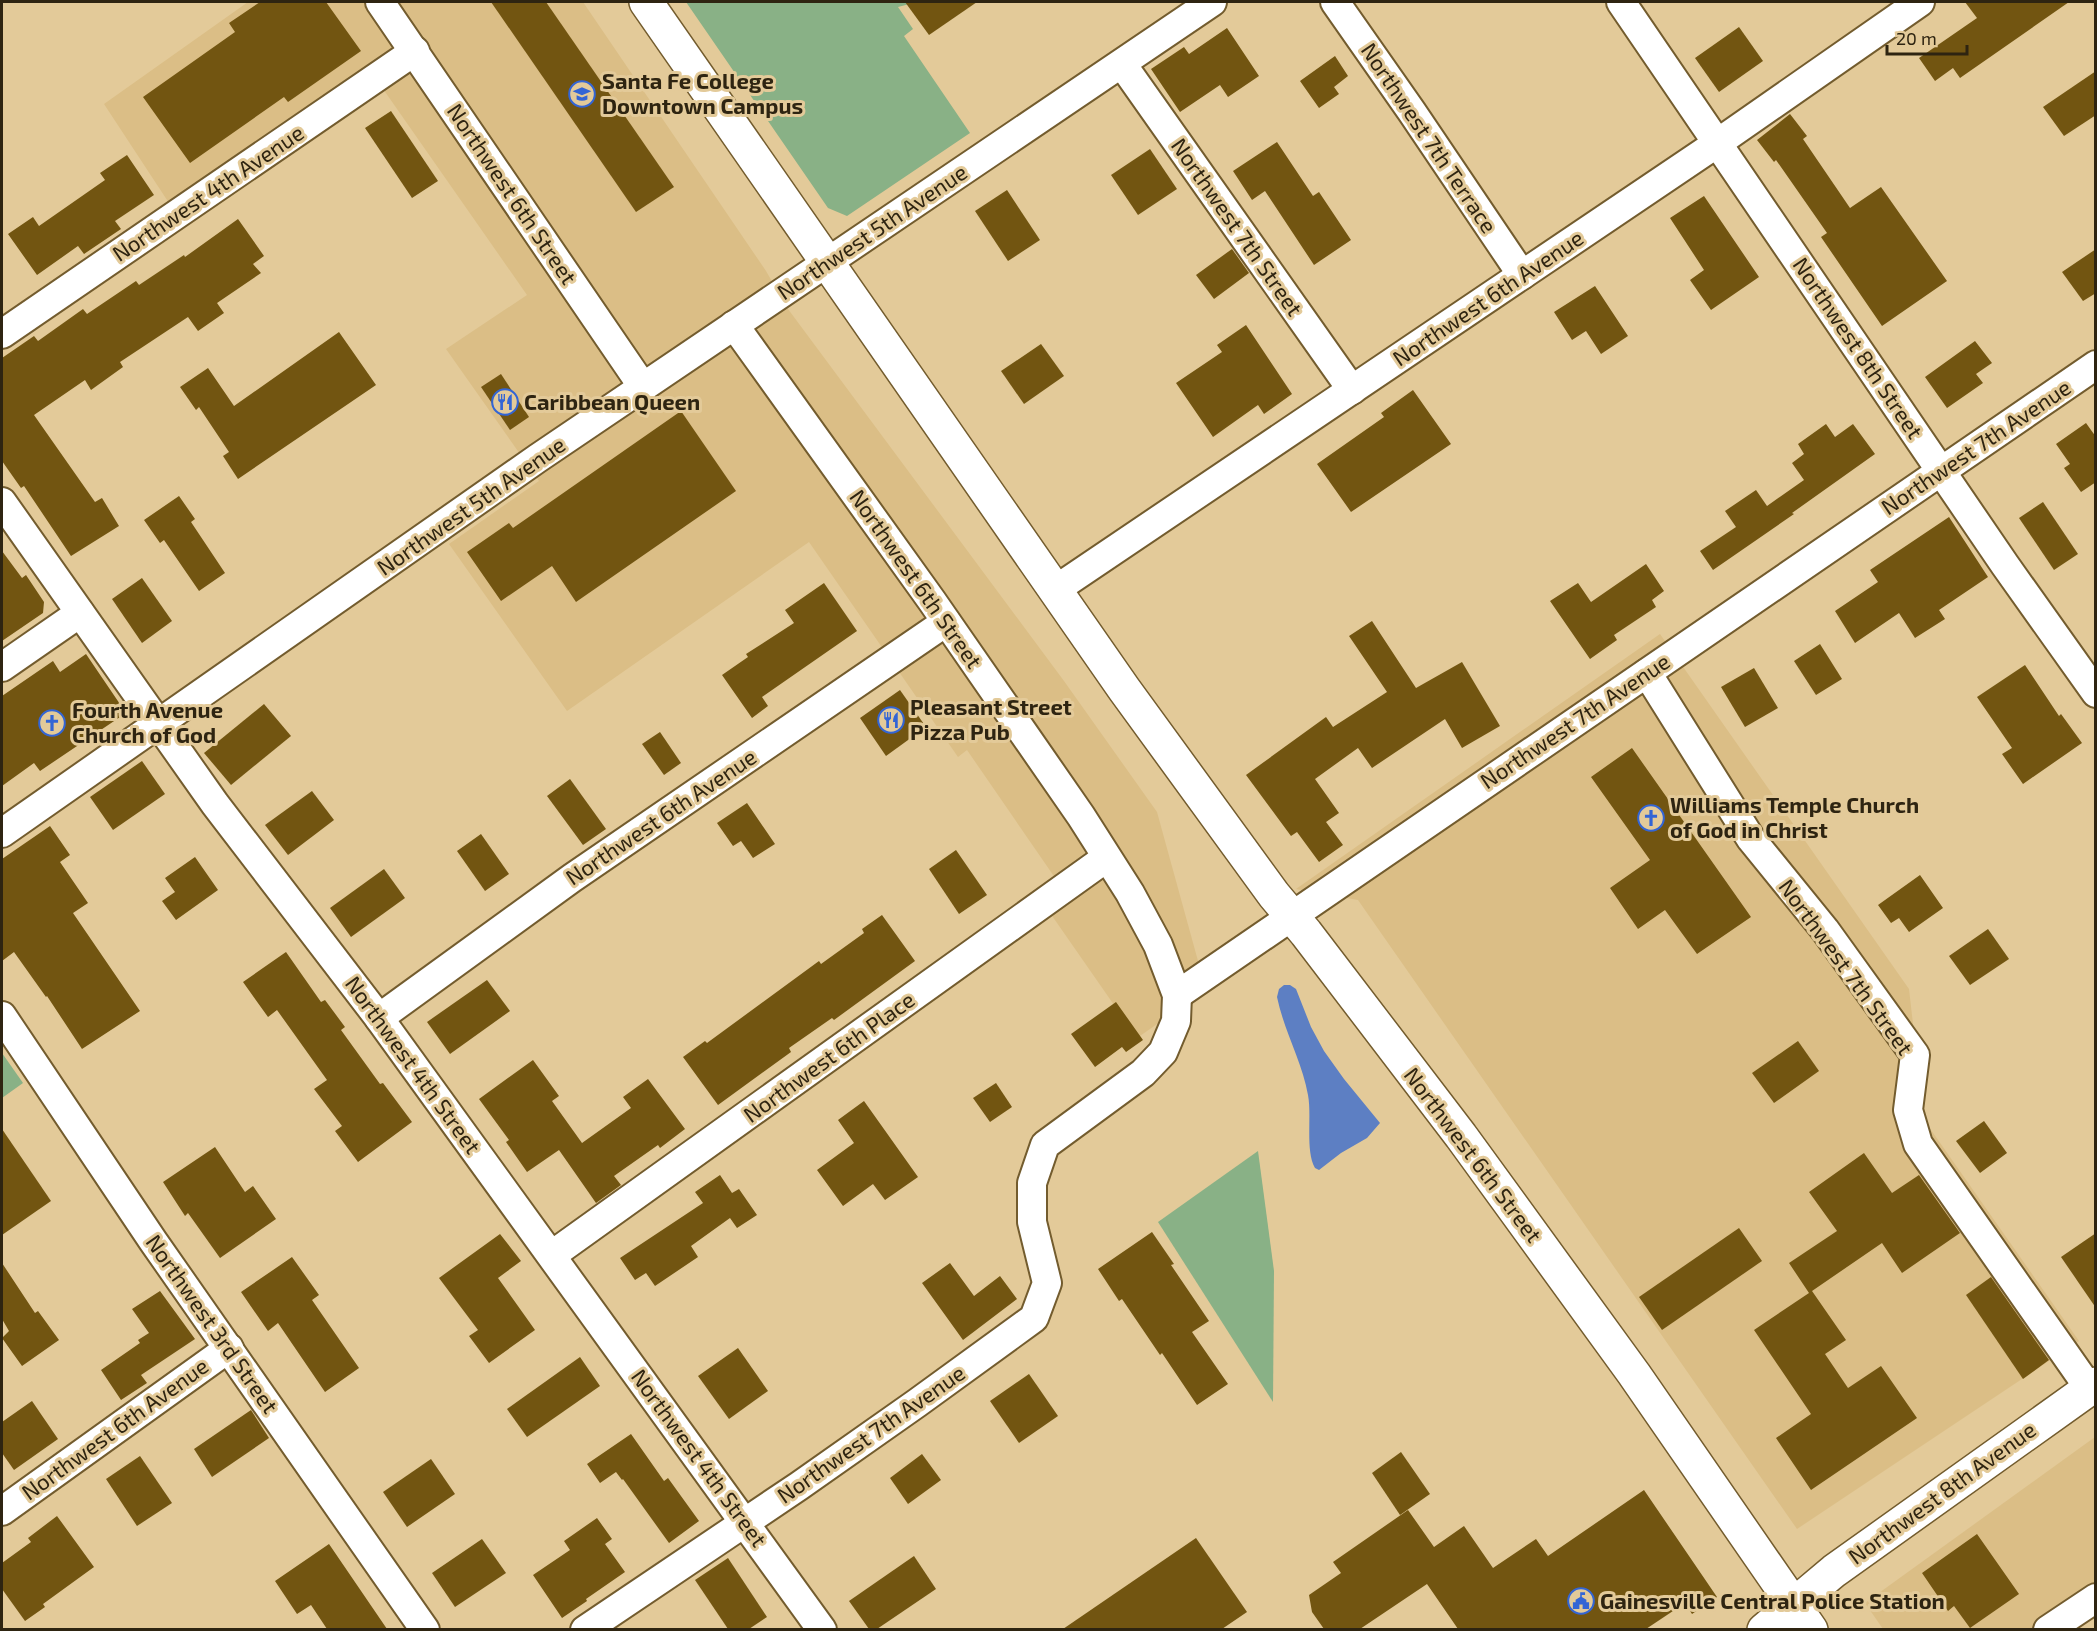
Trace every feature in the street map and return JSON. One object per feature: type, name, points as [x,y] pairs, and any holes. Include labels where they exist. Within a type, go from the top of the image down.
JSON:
[{"type":"street","name":"Northwest 6th Street","points":[[380,2],[643,387]]},
{"type":"street","name":"Northwest 6th Street","points":[[646,2],[1124,689],[1292,917],[1461,1136],[1634,1374],[1802,1618]]},
{"type":"street","name":"Northwest 5th Avenue","points":[[2,832],[538,458],[1212,2]]},
{"type":"street","name":"Northwest 7th Terrace","points":[[1335,2],[1522,275]]},
{"type":"street","name":"Northwest 8th Street","points":[[1621,2],[1719,142],[1941,471],[2096,693]]},
{"type":"street","name":"Northwest 6th Avenue","points":[[1055,590],[1719,142],[1920,2]]},
{"type":"street","name":"Northwest 4th Avenue","points":[[2,334],[415,51]]},
{"type":"street","name":"Northwest 7th Street","points":[[1122,64],[1353,390]]},
{"type":"street","name":"Northwest 6th Street","points":[[734,325],[946,622],[1080,816],[1130,893],[1158,945],[1177,995]]},
{"type":"street","name":"Northwest 7th Avenue","points":[[585,1629],[917,1403],[1034,1318],[1047,1283],[1032,1222],[1032,1183],[1045,1145],[1143,1073],[1163,1052],[1176,1021],[1177,995],[2096,365]]},
{"type":"street","name":"Northwest 4th Street","points":[[2,502],[215,804],[379,1018],[746,1521],[822,1629]]},
{"type":"street","points":[[2,667],[80,612]]},
{"type":"street","name":"Northwest 6th Avenue","points":[[379,1018],[572,878],[946,622]]},
{"type":"street","name":"Northwest 7th Street","points":[[1647,673],[1751,839],[1825,930],[1915,1055],[1908,1110],[1918,1144],[2092,1386]]},
{"type":"street","name":"Northwest 6th Place","points":[[552,1255],[1106,858]]},
{"type":"street","name":"Northwest 3rd Street","points":[[2,1017],[153,1241],[425,1629]]},
{"type":"street","name":"Northwest 6th Avenue","points":[[2,1511],[229,1348]]},
{"type":"street","name":"Northwest 8th Avenue","points":[[1764,1629],[1802,1618],[1834,1571],[2092,1386]]},
{"type":"street","points":[[2048,1629],[2096,1598]]},
{"type":"shaded area","points":[[248,2],[583,2],[766,271],[788,309],[1064,681],[1157,812],[1206,990],[1137,1038],[1048,910],[1060,885],[967,750],[958,757],[809,542],[567,711],[449,544],[539,481],[446,349],[527,295],[367,66],[169,203],[104,104]]},
{"type":"shaded area","points":[[1660,634],[1909,989],[1924,1120],[2079,1341],[1797,1529],[1358,900],[1296,889]]},
{"type":"shaded area","points":[[2095,1437],[2095,1587],[2061,1629],[1883,1629],[1865,1603]]},
{"type":"green space","points":[[686,2],[917,2],[898,7],[913,29],[904,36],[970,133],[847,216],[828,208]]},
{"type":"green space","points":[[2,1053],[23,1083],[2,1098]]},
{"type":"green space","points":[[1258,1151],[1274,1271],[1273,1402],[1158,1222]]},
{"type":"water","points":[[1284,985],[1290,985],[1296,989],[1311,1027],[1324,1051],[1380,1123],[1367,1138],[1341,1153],[1319,1170],[1315,1168],[1310,1152],[1309,1103],[1305,1082],[1277,997],[1279,989]]},
{"type":"building","points":[[260,2],[326,2],[361,51],[288,102],[284,97],[190,163],[143,97],[235,32],[229,23]]},
{"type":"building","name":"Santa Fe College Downtown Campus","points":[[491,2],[546,2],[674,187],[636,212]]},
{"type":"building","points":[[905,2],[977,2],[929,35]]},
{"type":"building","points":[[1965,2],[2069,2],[1960,78],[1953,68],[1935,81],[1919,58],[1977,18]]},
{"type":"building","points":[[1739,27],[1763,61],[1719,92],[1695,58]]},
{"type":"building","points":[[1227,28],[1259,76],[1228,97],[1220,85],[1180,112],[1151,69],[1184,47],[1189,54]]},
{"type":"building","points":[[1335,56],[1348,76],[1334,87],[1339,94],[1319,108],[1300,81]]},
{"type":"building","points":[[2096,71],[2096,115],[2064,136],[2043,107]]},
{"type":"building","points":[[391,111],[438,181],[412,198],[365,128]]},
{"type":"building","points":[[1790,114],[1807,136],[1803,139],[1850,208],[1881,187],[1947,281],[1882,326],[1821,237],[1827,233],[1776,160],[1774,162],[1757,140]]},
{"type":"building","points":[[1277,142],[1313,196],[1319,192],[1351,240],[1314,265],[1265,191],[1252,200],[1233,171]]},
{"type":"building","points":[[1150,149],[1177,189],[1138,215],[1111,175]]},
{"type":"building","points":[[127,155],[154,195],[115,221],[121,229],[84,254],[78,246],[37,275],[8,234],[33,217],[39,226],[105,180],[100,173]]},
{"type":"building","points":[[1007,190],[1040,240],[1008,261],[975,211]]},
{"type":"building","points":[[1704,196],[1759,277],[1711,310],[1690,280],[1704,270],[1670,218]]},
{"type":"building","points":[[238,219],[264,256],[253,264],[261,273],[217,303],[224,313],[198,331],[188,317],[120,362],[123,367],[91,390],[85,380],[34,415],[95,502],[102,498],[119,526],[71,556],[24,486],[21,488],[2,461],[2,358],[34,336],[38,341],[83,309],[87,314],[136,281],[139,285],[184,255],[185,257]]},
{"type":"building","points":[[1232,249],[1249,273],[1214,299],[1196,275]]},
{"type":"building","points":[[2096,249],[2096,293],[2083,301],[2062,272]]},
{"type":"building","points":[[1595,286],[1628,336],[1601,354],[1586,331],[1572,340],[1554,312]]},
{"type":"building","points":[[1246,325],[1292,394],[1264,414],[1258,405],[1213,437],[1176,383],[1222,352],[1217,345]]},
{"type":"building","points":[[339,332],[376,385],[238,479],[223,456],[229,452],[199,407],[196,410],[180,387],[208,368],[234,406]]},
{"type":"building","points":[[1975,341],[1992,363],[1976,374],[1983,383],[1947,408],[1925,377]]},
{"type":"building","points":[[1041,344],[1064,376],[1024,404],[1001,371]]},
{"type":"building","name":"Caribbean Queen","points":[[501,374],[529,417],[510,430],[481,387]]},
{"type":"building","points":[[1413,390],[1451,444],[1351,512],[1317,464],[1384,417],[1381,413]]},
{"type":"building","points":[[681,411],[736,491],[576,602],[552,566],[501,601],[467,552],[509,523],[513,528]]},
{"type":"building","points":[[2086,423],[2096,437],[2096,482],[2081,492],[2064,468],[2070,464],[2056,444]]},
{"type":"building","points":[[1826,424],[1835,437],[1853,424],[1875,454],[1713,570],[1700,551],[1736,527],[1725,511],[1756,490],[1767,506],[1804,480],[1792,463],[1804,454],[1798,444]]},
{"type":"building","points":[[179,496],[195,519],[191,522],[225,573],[199,591],[164,540],[160,543],[144,520]]},
{"type":"building","points":[[2043,502],[2078,554],[2054,570],[2019,518]]},
{"type":"building","points":[[1949,517],[1988,577],[1939,610],[1945,619],[1915,638],[1899,613],[1855,643],[1835,611],[1878,582],[1870,570]]},
{"type":"building","points":[[2,551],[22,578],[26,575],[44,602],[43,613],[2,641]]},
{"type":"building","points":[[1646,564],[1664,591],[1652,600],[1656,607],[1614,635],[1617,640],[1590,659],[1550,601],[1578,583],[1591,602]]},
{"type":"building","points":[[142,578],[172,621],[142,643],[112,599]]},
{"type":"building","points":[[824,583],[857,631],[762,697],[768,706],[752,718],[722,675],[748,657],[746,654],[794,623],[785,610]]},
{"type":"building","points":[[1372,621],[1416,688],[1462,662],[1500,726],[1462,748],[1445,719],[1372,768],[1358,748],[1315,779],[1339,813],[1326,822],[1343,845],[1319,862],[1297,832],[1291,836],[1246,775],[1326,717],[1333,727],[1387,692],[1349,636]]},
{"type":"building","points":[[1820,644],[1842,679],[1816,695],[1794,661]]},
{"type":"building","points":[[86,654],[126,713],[40,771],[34,763],[2,786],[2,696],[53,661],[60,672]]},
{"type":"building","points":[[2025,665],[2059,716],[2061,714],[2082,743],[2023,784],[2002,754],[2012,748],[1977,697]]},
{"type":"building","points":[[1754,668],[1778,708],[1745,727],[1721,687]]},
{"type":"building","points":[[900,690],[926,727],[886,756],[860,718]]},
{"type":"building","points":[[264,704],[291,736],[231,785],[204,753]]},
{"type":"building","points":[[660,732],[681,763],[664,775],[642,744]]},
{"type":"building","name":"Williams Temple Church of God in Christ","points":[[1632,748],[1751,917],[1697,954],[1665,910],[1638,929],[1610,888],[1650,860],[1591,777]]},
{"type":"building","points":[[142,761],[165,794],[113,830],[90,797]]},
{"type":"building","points":[[570,779],[606,829],[583,845],[547,796]]},
{"type":"building","points":[[312,791],[334,820],[288,855],[265,825]]},
{"type":"building","points":[[747,803],[775,844],[753,858],[741,841],[733,846],[717,823]]},
{"type":"building","points":[[50,826],[70,855],[60,862],[88,903],[73,913],[140,1011],[82,1049],[14,952],[2,961],[2,859]]},
{"type":"building","points":[[481,834],[509,874],[485,891],[457,851]]},
{"type":"building","points":[[956,850],[987,895],[959,914],[929,869]]},
{"type":"building","points":[[195,857],[218,890],[176,920],[162,901],[175,892],[165,878]]},
{"type":"building","points":[[384,869],[405,898],[351,937],[330,908]]},
{"type":"building","points":[[1920,875],[1943,908],[1909,932],[1899,918],[1891,923],[1878,905]]},
{"type":"building","points":[[882,915],[915,961],[834,1020],[832,1018],[789,1048],[791,1052],[718,1105],[683,1057],[705,1041],[707,1043],[819,961],[821,964],[864,933],[862,929]]},
{"type":"building","points":[[1988,929],[2009,959],[1970,985],[1949,956]]},
{"type":"building","points":[[286,952],[321,1002],[325,1000],[345,1027],[341,1030],[380,1084],[383,1083],[412,1122],[358,1162],[335,1131],[342,1126],[314,1089],[327,1080],[277,1010],[268,1017],[243,982]]},
{"type":"building","points":[[487,980],[510,1011],[450,1054],[427,1022]]},
{"type":"building","points":[[1116,1002],[1143,1040],[1126,1052],[1122,1047],[1095,1067],[1071,1034]]},
{"type":"building","points":[[1798,1041],[1819,1071],[1774,1103],[1752,1073]]},
{"type":"building","points":[[533,1060],[559,1096],[552,1101],[582,1143],[631,1108],[623,1097],[648,1079],[685,1129],[660,1148],[658,1145],[614,1176],[621,1185],[596,1203],[559,1150],[527,1172],[506,1142],[509,1140],[479,1099]]},
{"type":"building","points":[[996,1083],[1012,1107],[990,1122],[973,1098]]},
{"type":"building","points":[[864,1101],[918,1177],[885,1200],[873,1184],[843,1206],[817,1170],[854,1143],[838,1120]]},
{"type":"building","points":[[1984,1121],[2007,1153],[1980,1173],[1956,1141]]},
{"type":"building","points":[[2,1129],[51,1201],[2,1235]]},
{"type":"building","points":[[215,1147],[245,1192],[253,1186],[276,1219],[220,1258],[188,1213],[185,1216],[163,1182]]},
{"type":"building","points":[[1864,1153],[1892,1193],[1919,1175],[1960,1233],[1902,1273],[1882,1243],[1812,1291],[1846,1340],[1825,1354],[1848,1388],[1881,1366],[1917,1418],[1811,1490],[1776,1438],[1811,1414],[1754,1330],[1809,1293],[1789,1263],[1837,1231],[1809,1192]]},
{"type":"building","points":[[720,1175],[732,1193],[739,1189],[757,1215],[737,1228],[730,1218],[691,1246],[698,1257],[655,1286],[646,1273],[635,1280],[620,1258],[703,1203],[695,1192]]},
{"type":"building","points":[[1739,1228],[1762,1261],[1662,1330],[1639,1297]]},
{"type":"building","points":[[1152,1232],[1209,1321],[1192,1332],[1228,1384],[1197,1405],[1162,1353],[1160,1355],[1122,1299],[1119,1301],[1098,1269]]},
{"type":"building","points":[[2096,1233],[2096,1308],[2061,1257]]},
{"type":"building","points":[[500,1234],[521,1261],[498,1278],[535,1330],[489,1363],[469,1336],[478,1330],[439,1278]]},
{"type":"building","points":[[292,1257],[319,1295],[312,1300],[359,1368],[325,1392],[278,1323],[268,1331],[241,1292]]},
{"type":"building","points":[[2,1263],[35,1313],[38,1311],[59,1340],[22,1366],[2,1338],[9,1331],[2,1319]]},
{"type":"building","points":[[950,1263],[974,1296],[1000,1276],[1017,1299],[963,1340],[922,1283]]},
{"type":"building","points":[[1991,1277],[2049,1360],[2023,1379],[1966,1295]]},
{"type":"building","points":[[160,1291],[195,1339],[141,1375],[147,1383],[121,1400],[101,1370],[140,1343],[138,1340],[149,1333],[132,1309]]},
{"type":"building","points":[[738,1348],[768,1391],[729,1419],[698,1376]]},
{"type":"building","points":[[580,1357],[600,1386],[527,1437],[507,1409]]},
{"type":"building","points":[[1029,1374],[1058,1416],[1019,1443],[990,1401]]},
{"type":"building","points":[[32,1401],[58,1439],[14,1470],[2,1453],[2,1422]]},
{"type":"building","points":[[251,1410],[269,1438],[212,1477],[194,1449]]},
{"type":"building","points":[[631,1434],[664,1481],[668,1478],[699,1521],[669,1543],[616,1472],[600,1483],[587,1464]]},
{"type":"building","points":[[1401,1452],[1430,1494],[1400,1515],[1372,1473]]},
{"type":"building","points":[[922,1454],[941,1480],[908,1504],[890,1478]]},
{"type":"building","points":[[140,1456],[172,1503],[137,1526],[106,1479]]},
{"type":"building","points":[[431,1459],[455,1494],[407,1527],[383,1492]]},
{"type":"building","points":[[1644,1490],[1717,1597],[1692,1614],[1685,1603],[1646,1629],[1458,1629],[1427,1584],[1360,1629],[1324,1629],[1312,1612],[1309,1595],[1341,1573],[1333,1562],[1408,1510],[1434,1547],[1464,1526],[1493,1568],[1536,1539],[1548,1556]]},
{"type":"building","points":[[57,1516],[94,1567],[43,1604],[45,1607],[25,1621],[2,1589],[2,1563],[31,1542],[28,1538]]},
{"type":"building","points":[[597,1518],[612,1539],[605,1544],[625,1572],[562,1618],[533,1575],[570,1550],[564,1541]]},
{"type":"building","points":[[1977,1534],[2019,1594],[1970,1628],[1954,1606],[1948,1611],[1922,1573]]},
{"type":"building","points":[[1196,1538],[1247,1612],[1222,1629],[1063,1629]]},
{"type":"building","points":[[482,1539],[506,1573],[455,1607],[432,1573]]},
{"type":"building","points":[[329,1544],[387,1629],[327,1629],[311,1605],[297,1614],[275,1581]]},
{"type":"building","points":[[914,1556],[936,1589],[877,1629],[869,1629],[849,1601]]},
{"type":"building","points":[[728,1558],[767,1617],[749,1629],[728,1629],[695,1580]]},
{"type":"place","name":"Santa Fe College Downtown Campus","points":[[582,94]]},
{"type":"place","name":"Caribbean Queen","points":[[505,402]]},
{"type":"place","name":"Pleasant Street Pizza Pub","points":[[891,720]]},
{"type":"place","name":"Fourth Avenue Church of God","points":[[52,723]]},
{"type":"place","name":"Williams Temple Church of God in Christ","points":[[1651,818]]},
{"type":"place","name":"Gainesville Central Police Station","points":[[1581,1601]]}]
